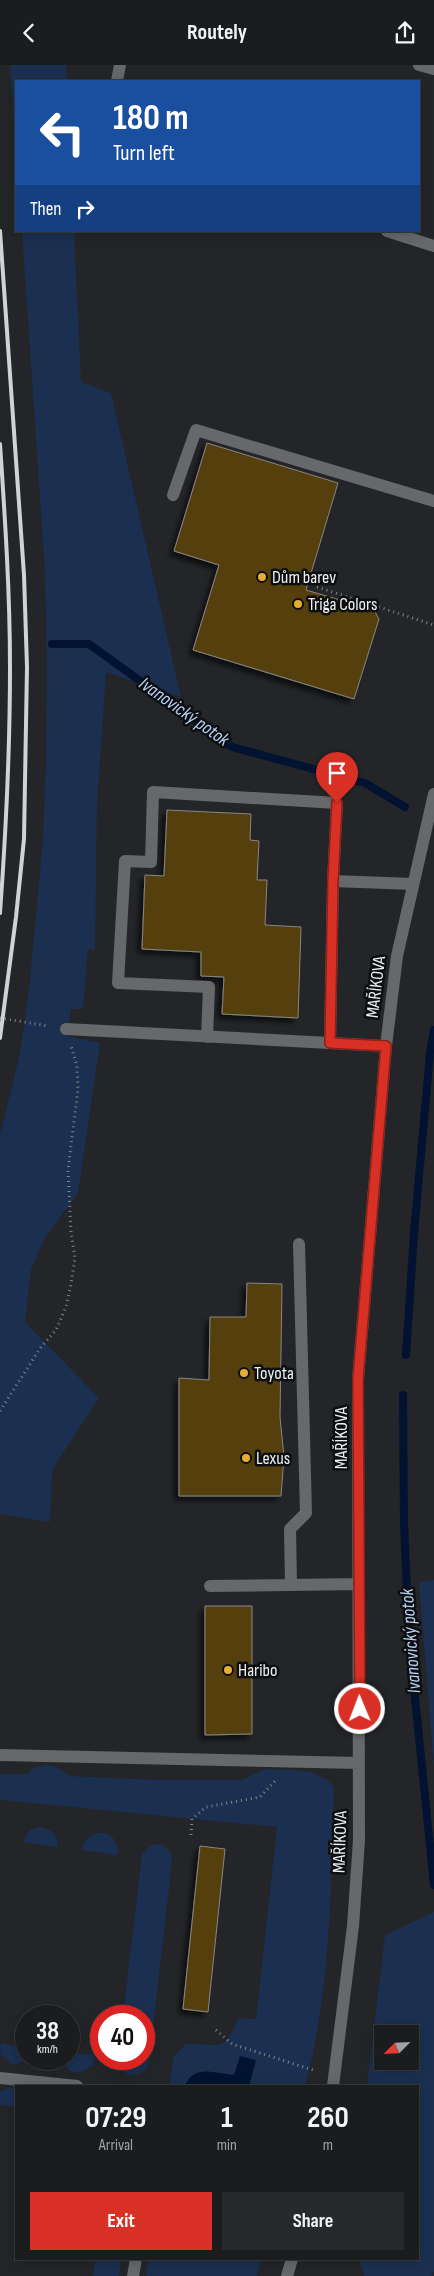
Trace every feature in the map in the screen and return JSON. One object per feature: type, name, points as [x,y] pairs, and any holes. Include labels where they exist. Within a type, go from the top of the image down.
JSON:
[{"type":"street","points":[[117,80],[120,65]]},
{"type":"street","points":[[419,65],[434,69]]},
{"type":"street","points":[[390,232],[434,246]]},
{"type":"street","points":[[172,495],[196,430],[434,501]]},
{"type":"street","points":[[207,1037],[209,987],[118,983],[125,861],[151,862],[153,792],[337,803],[333,881],[330,1043]]},
{"type":"street","name":"MAŘÍKOVA","points":[[333,2085],[353,1926],[359,1840],[358,1379],[386,1046],[397,956],[434,794]]},
{"type":"street","points":[[333,881],[413,884]]},
{"type":"street","points":[[66,1029],[386,1046]]},
{"type":"street","points":[[291,1585],[290,1529],[306,1513],[299,1244]]},
{"type":"street","points":[[210,1586],[358,1584]]},
{"type":"street","points":[[0,1755],[359,1763]]},
{"type":"street","points":[[0,2078],[68,2085]]},
{"type":"street","points":[[133,2276],[136,2260]]},
{"type":"street","points":[[287,2276],[292,2260]]},
{"type":"path","points":[[317,587],[434,625]]},
{"type":"path","points":[[0,1018],[66,1029],[77,1066],[78,1089],[68,1170],[71,1232],[75,1257],[66,1307],[56,1329],[41,1347],[0,1411]]},
{"type":"path","points":[[191,1835],[192,1819],[206,1807],[260,1797],[293,1761]]},
{"type":"path","points":[[216,2030],[232,2044],[313,2070]]},
{"type":"shaded area","points":[[10,65],[66,65],[67,80],[15,80],[15,137]]},
{"type":"shaded area","points":[[22,232],[74,232],[81,382],[111,393],[181,697],[106,672],[97,803],[95,949],[88,949],[83,1009],[71,1009],[67,1036],[100,1043],[78,1193],[45,1238],[31,1269],[25,1322],[99,1398],[52,1470],[50,1522],[0,1514],[0,1135],[20,1053],[29,990],[43,839],[47,666],[45,573]]},
{"type":"shaded area","points":[[434,1580],[434,1767],[419,1583]]},
{"type":"shaded area","points":[[45,1765],[57,1767],[69,1776],[158,1780],[242,1780],[265,1769],[293,1770],[311,1772],[326,1779],[334,1787],[325,1975],[314,2050],[305,2085],[169,2085],[174,2056],[186,2044],[220,2045],[229,2038],[238,2018],[256,2019],[277,1827],[0,1800],[0,1774],[28,1774],[34,1768]]},
{"type":"shaded area","points":[[38,1827],[50,1830],[55,1835],[58,1847],[23,1842],[30,1830]]},
{"type":"shaded area","points":[[97,1833],[107,1833],[114,1839],[119,1852],[116,1855],[82,1850],[87,1839]]},
{"type":"shaded area","points":[[162,1844],[171,1853],[172,1862],[155,2011],[155,2005],[124,2005],[142,1854],[151,1845]]},
{"type":"shaded area","points":[[434,1912],[434,2271],[431,2276],[364,2276],[359,2260],[419,2260],[419,2085],[367,2085],[374,2027],[374,2070],[419,2070],[419,2025],[374,2025],[385,1935]]},
{"type":"shaded area","points":[[1,2043],[15,2046],[15,2064],[13,2065],[0,2054]]},
{"type":"shaded area","points":[[80,2053],[90,2055],[90,2067],[83,2071],[74,2072],[70,2070],[80,2070]]},
{"type":"shaded area","points":[[240,2056],[256,2060],[249,2085],[186,2085],[193,2075],[199,2072],[234,2075]]},
{"type":"shaded area","points":[[123,2070],[145,2070],[131,2076]]},
{"type":"shaded area","points":[[7,2088],[15,2089],[15,2107],[0,2105],[0,2092]]},
{"type":"shaded area","points":[[95,2260],[121,2260],[119,2276],[93,2276]]},
{"type":"shaded area","points":[[148,2260],[261,2260],[257,2276],[146,2276]]},
{"type":"building","name":"Dům barev","points":[[207,443],[338,483],[306,590],[374,610],[379,619],[354,699],[193,650],[219,565],[174,551]]},
{"type":"building","points":[[167,810],[251,814],[250,840],[259,841],[257,880],[267,880],[265,925],[301,927],[298,1018],[222,1014],[224,977],[201,976],[201,952],[142,949],[145,875],[164,876]]},
{"type":"building","points":[[247,1283],[282,1284],[280,1417],[284,1457],[281,1496],[179,1496],[179,1378],[209,1380],[210,1317],[246,1317]]},
{"type":"building","name":"Haribo","points":[[205,1606],[252,1606],[252,1734],[205,1735]]},
{"type":"building","points":[[200,1846],[225,1849],[208,2012],[183,2009]]},
{"type":"waterway","name":"Ivanovický potok","points":[[52,644],[89,644],[232,747],[365,783],[405,807]]},
{"type":"waterway","name":"Ivanovický potok","points":[[406,1355],[414,1233],[430,1053],[434,1030]]},
{"type":"waterway","name":"Ivanovický potok","points":[[403,1395],[404,1522],[409,1639],[434,1885]]},
{"type":"railway","points":[[0,231],[24,575],[27,667],[24,839],[0,1038]]},
{"type":"railway","points":[[0,444],[10,639],[7,790],[0,913]]},
{"type":"place","name":"Dům barev","points":[[262,577]]},
{"type":"place","name":"Triga Colors","points":[[298,604]]},
{"type":"place","name":"Toyota","points":[[244,1373]]},
{"type":"place","name":"Lexus","points":[[246,1458]]},
{"type":"place","name":"Haribo","points":[[228,1670]]},
{"type":"route","points":[[337,803],[333,881],[330,1043],[386,1046],[358,1379],[360,1709]]}]
